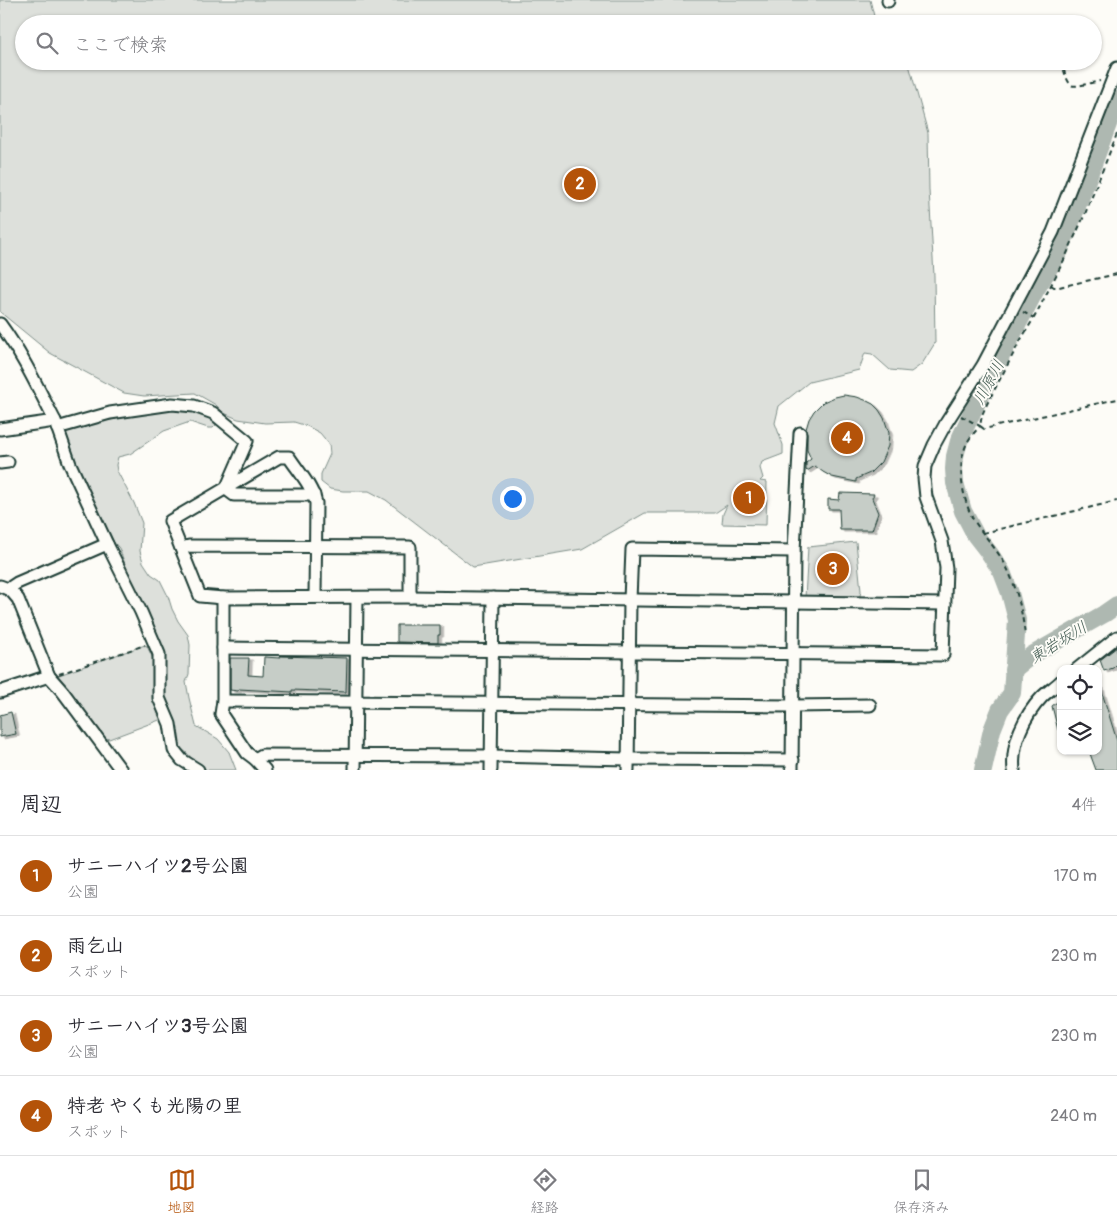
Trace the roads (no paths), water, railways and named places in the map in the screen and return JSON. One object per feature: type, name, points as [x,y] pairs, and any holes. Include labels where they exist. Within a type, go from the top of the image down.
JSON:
[{"type":"street","points":[[223,648],[943,655],[946,568],[942,542],[926,496],[925,466],[946,423],[983,366],[1053,232],[1117,68]]},
{"type":"street","points":[[0,324],[34,380],[56,425],[70,464],[141,612],[159,654],[159,698],[170,724],[174,750],[182,760],[198,770]]},
{"type":"street","points":[[0,430],[56,425],[110,413],[172,404],[194,406],[213,412],[247,441],[226,489]]},
{"type":"street","points":[[255,759],[262,755],[491,756],[628,765],[792,765],[794,551],[800,433]]},
{"type":"street","points":[[316,598],[316,503],[309,485],[289,457],[279,457],[170,520],[200,596],[223,598],[316,598],[357,598],[410,597],[945,604]]},
{"type":"street","points":[[226,489],[234,495],[314,495]]},
{"type":"street","points":[[4,588],[107,544]]},
{"type":"street","points":[[181,548],[189,546],[410,547],[410,597]]},
{"type":"street","points":[[628,765],[632,549],[794,551]]},
{"type":"street","points":[[4,588],[12,592],[18,599],[49,676],[121,770]]},
{"type":"street","points":[[223,598],[223,701],[221,714],[247,753],[265,770]]},
{"type":"street","points":[[355,770],[357,598]]},
{"type":"street","points":[[491,770],[493,598]]},
{"type":"street","points":[[1082,665],[1117,637]]},
{"type":"street","points":[[0,692],[49,676]]},
{"type":"street","points":[[1014,770],[1015,745],[1022,728],[1032,709],[1057,685]]},
{"type":"street","points":[[223,701],[870,705]]},
{"type":"waterway","name":"川原川","points":[[983,770],[992,730],[1000,710],[1012,693],[1017,620],[1002,572],[976,536],[963,511],[955,483],[955,456],[959,441],[976,404],[1035,291],[1060,250],[1117,100]]},
{"type":"waterway","name":"東岩坂川","points":[[1013,670],[1032,655],[1117,605]]},
{"type":"place","name":"雨乞山","points":[[580,184]]},
{"type":"place","name":"特老 やくも光陽の里","points":[[847,438]]},
{"type":"place","name":"サニーハイツ2号公園","points":[[749,498]]},
{"type":"place","name":"サニーハイツ3号公園","points":[[833,569]]}]
